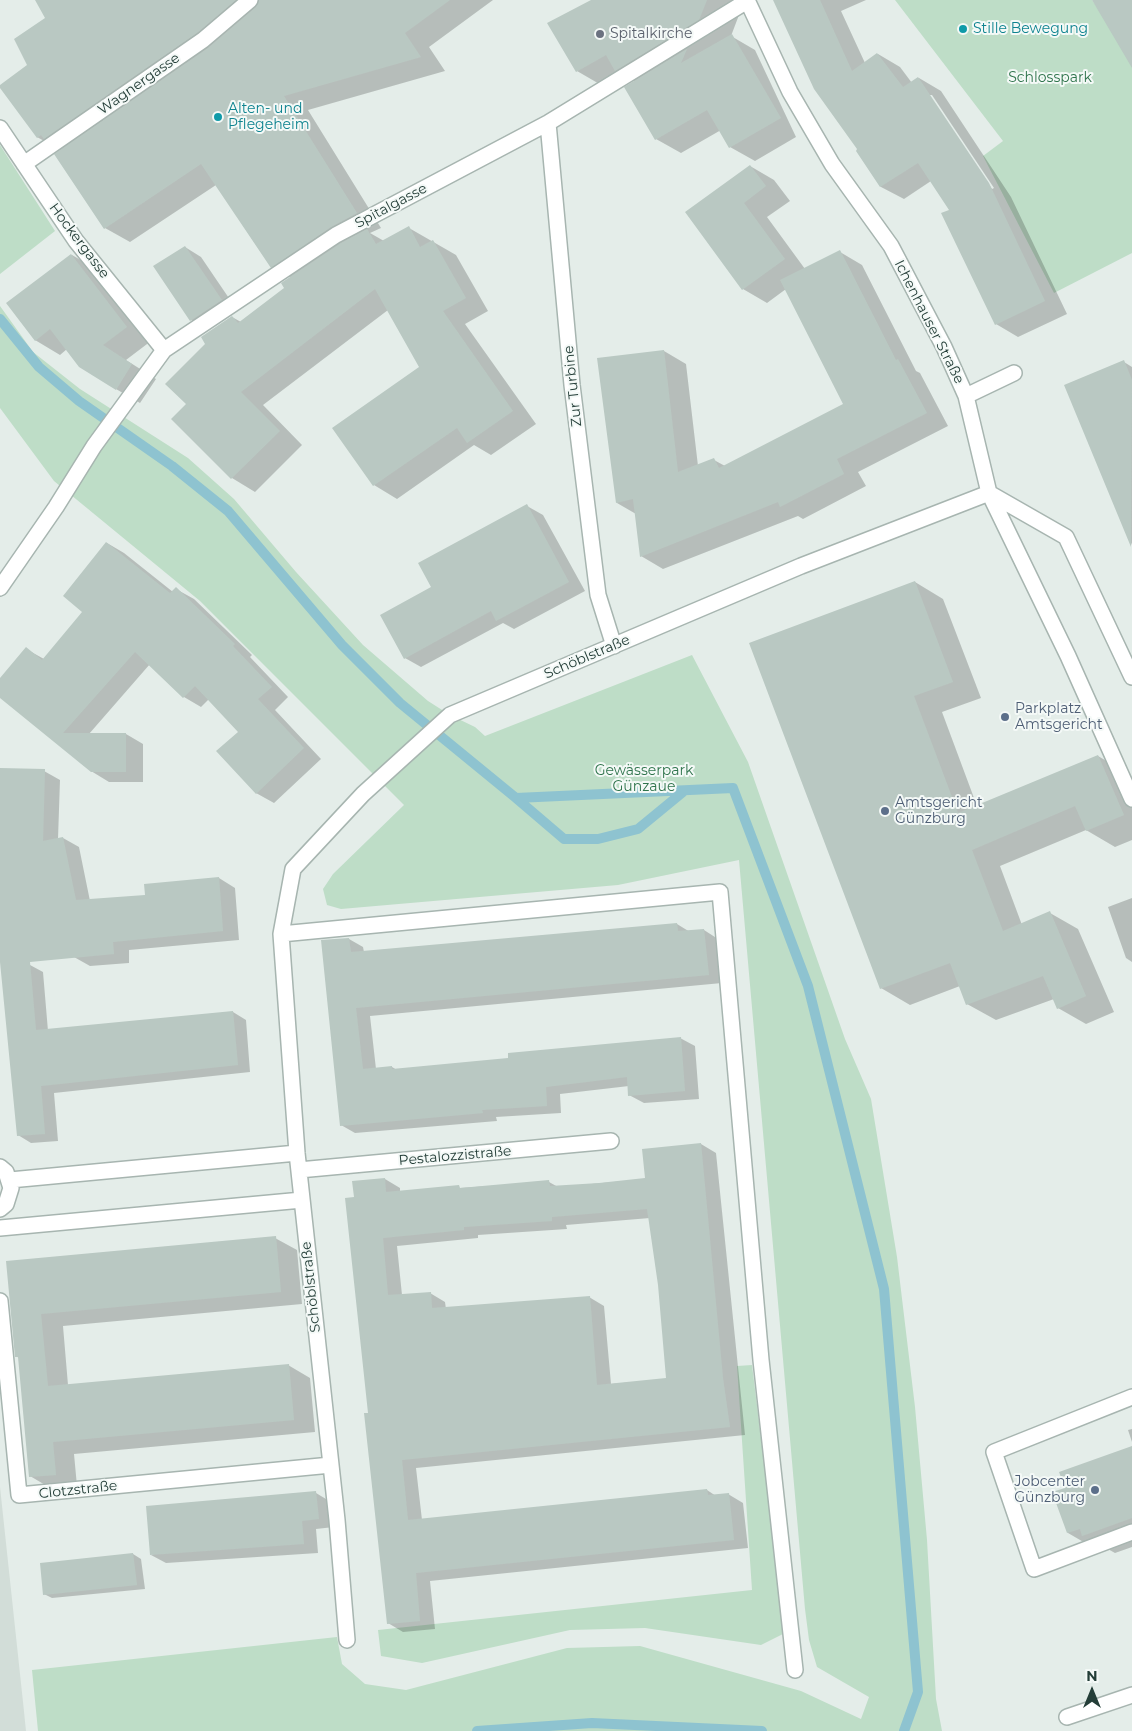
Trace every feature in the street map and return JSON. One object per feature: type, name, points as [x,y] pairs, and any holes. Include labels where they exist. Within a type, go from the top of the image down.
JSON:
[{"type":"street","name":"Wagnergasse","points":[[24,164],[203,40],[250,0]]},
{"type":"street","name":"Spitalgasse","points":[[0,588],[94,446],[164,350],[336,235],[548,124],[747,1]]},
{"type":"street","name":"Ichenhauser Straße","points":[[747,1],[790,92],[832,164],[891,246],[944,347],[966,396],[989,493],[1068,656],[1132,799]]},
{"type":"street","name":"Zur Turbine","points":[[548,124],[572,385],[598,595],[614,646]]},
{"type":"street","name":"Hockergasse","points":[[0,128],[76,241],[164,350]]},
{"type":"street","points":[[966,396],[1014,373]]},
{"type":"street","points":[[989,493],[1066,537],[1132,677]]},
{"type":"street","name":"Schöblstraße","points":[[346,1640],[331,1465],[297,1153],[281,934],[293,869],[363,794],[450,715],[801,566],[989,493]]},
{"type":"street","points":[[281,934],[720,892],[761,1360],[795,1670]]},
{"type":"street","name":"Pestalozzistraße","points":[[299,1170],[611,1141]]},
{"type":"street","points":[[10,1180],[297,1153]]},
{"type":"street","points":[[0,1167],[10,1180],[10,1196],[0,1209]]},
{"type":"street","points":[[0,1228],[302,1200]]},
{"type":"street","name":"Clotzstraße","points":[[0,1301],[19,1495],[331,1465]]},
{"type":"street","points":[[1132,1397],[994,1452],[1034,1569],[1132,1532]]},
{"type":"street","points":[[1067,1717],[1132,1695]]},
{"type":"shaded area","points":[[0,1487],[23,1702],[26,1731],[0,1731]]},
{"type":"green space","name":"Schlosspark","points":[[895,0],[1092,0],[1132,56],[1132,253],[1054,293],[983,156],[1003,141]]},
{"type":"green space","points":[[0,145],[55,231],[0,274]]},
{"type":"green space","name":"Gewässerpark Günzaue","points":[[0,306],[33,352],[80,389],[188,458],[234,499],[296,572],[363,645],[428,701],[450,715],[475,727],[485,736],[692,655],[748,762],[845,1039],[871,1099],[897,1257],[915,1407],[927,1540],[936,1699],[942,1731],[38,1731],[32,1670],[337,1637],[342,1664],[365,1684],[406,1690],[567,1648],[640,1646],[801,1691],[861,1719],[869,1697],[817,1667],[809,1640],[739,860],[618,885],[341,909],[327,905],[323,889],[333,874],[404,805],[200,601],[54,481],[0,408]]},
{"type":"green space","points":[[752,1365],[785,1633],[761,1645],[645,1628],[570,1630],[422,1663],[381,1656],[378,1630],[752,1590],[737,1366]]},
{"type":"building","points":[[35,0],[236,0],[197,33],[44,139],[41,135],[37,138],[0,88],[0,85],[27,65],[14,39],[45,18]]},
{"type":"building","name":"Alten- und Pflegeheim","points":[[259,0],[450,0],[405,33],[421,57],[284,96],[357,213],[331,227],[271,268],[201,164],[104,229],[54,154],[208,48],[256,7]]},
{"type":"building","name":"Spitalkirche","points":[[591,0],[707,0],[699,20],[615,71],[606,55],[576,72],[547,23]]},
{"type":"building","points":[[773,0],[820,0],[852,71],[877,53],[903,87],[918,77],[989,183],[1045,301],[995,325],[941,213],[949,210],[918,163],[880,187],[856,151],[857,149],[814,89]]},
{"type":"building","points":[[1092,0],[1132,0],[1132,68]]},
{"type":"building","points":[[732,34],[781,118],[729,148],[707,110],[655,140],[624,87],[687,49],[681,63]]},
{"type":"building","points":[[750,165],[766,186],[744,203],[785,259],[742,290],[685,212]]},
{"type":"building","points":[[409,226],[420,247],[433,240],[466,298],[443,311],[513,411],[467,443],[457,428],[373,486],[332,428],[419,367],[375,289],[241,392],[280,431],[231,479],[171,419],[186,404],[165,384],[205,344],[201,337],[232,316],[238,323],[284,288],[281,283],[341,243],[367,229],[376,244]]},
{"type":"building","points":[[185,246],[222,300],[190,321],[153,266]]},
{"type":"building","points":[[840,250],[896,360],[898,359],[927,413],[837,459],[844,474],[780,507],[778,502],[640,557],[633,499],[616,503],[597,358],[664,350],[678,472],[714,458],[719,468],[843,404],[780,280]]},
{"type":"building","points":[[71,254],[127,327],[103,345],[132,364],[116,390],[79,367],[50,329],[35,341],[6,303]]},
{"type":"building","points":[[1124,360],[1132,380],[1131,547],[1064,385]]},
{"type":"building","points":[[527,504],[569,582],[496,621],[491,611],[404,659],[380,615],[431,587],[418,563]]},
{"type":"building","points":[[106,542],[170,593],[176,587],[235,644],[233,646],[272,687],[258,699],[304,748],[256,794],[216,751],[238,732],[195,686],[183,698],[135,652],[63,733],[126,733],[126,772],[91,772],[0,698],[0,678],[26,647],[42,660],[82,612],[63,596]]},
{"type":"building","name":"Amtsgericht Günzburg","points":[[915,581],[953,682],[914,696],[958,813],[1098,755],[1124,815],[1086,831],[1075,806],[972,850],[1003,931],[1050,911],[1086,996],[1057,1009],[1043,976],[966,1005],[950,963],[880,989],[749,643]]},
{"type":"building","points":[[0,768],[45,769],[43,841],[63,837],[76,900],[145,895],[144,884],[219,877],[223,931],[113,942],[114,954],[30,962],[36,1030],[233,1011],[238,1065],[41,1086],[45,1134],[17,1136],[0,962]]},
{"type":"building","points":[[677,923],[678,931],[704,929],[709,975],[356,1008],[363,1069],[392,1066],[392,1069],[508,1058],[508,1053],[681,1037],[685,1091],[628,1096],[627,1077],[546,1087],[547,1106],[482,1110],[483,1113],[340,1126],[321,940],[349,938],[351,952]]},
{"type":"building","points":[[701,1143],[723,1378],[730,1427],[402,1460],[408,1520],[707,1489],[708,1495],[729,1493],[734,1540],[416,1573],[420,1621],[387,1624],[364,1413],[368,1413],[345,1198],[354,1197],[352,1181],[385,1178],[386,1192],[459,1185],[460,1188],[549,1180],[550,1186],[645,1178],[642,1149]],"holes":[[[647,1209],[658,1285],[666,1378],[597,1385],[590,1296],[432,1308],[431,1292],[388,1295],[383,1238],[464,1230],[464,1227],[552,1221],[552,1217]]]},
{"type":"building","points":[[276,1236],[281,1292],[41,1314],[48,1386],[289,1364],[294,1420],[53,1442],[56,1475],[29,1477],[18,1357],[15,1357],[6,1261]]},
{"type":"building","name":"Jobcenter Günzburg","points":[[1132,1446],[1132,1518],[1082,1536],[1080,1529],[1067,1533],[1052,1492],[1065,1488],[1059,1472]]},
{"type":"building","points":[[316,1491],[319,1519],[302,1521],[304,1544],[150,1555],[146,1506]]},
{"type":"building","points":[[133,1553],[137,1585],[43,1595],[40,1563]]},
{"type":"waterway","points":[[0,319],[39,367],[79,401],[172,466],[228,511],[342,645],[400,703],[516,798],[733,788],[808,986],[884,1289],[918,1692],[904,1731]]},
{"type":"waterway","points":[[516,798],[564,839],[598,839],[638,829],[683,792]]},
{"type":"waterway","points":[[477,1731],[592,1723],[762,1731]]},
{"type":"place","name":"Stille Bewegung","points":[[963,29]]},
{"type":"place","name":"Spitalkirche","points":[[600,34]]},
{"type":"place","name":"Alten- und Pflegeheim","points":[[218,117]]},
{"type":"place","name":"Parkplatz Amtsgericht","points":[[1005,717]]},
{"type":"place","name":"Amtsgericht Günzburg","points":[[885,811]]},
{"type":"place","name":"Jobcenter Günzburg","points":[[1095,1490]]}]
